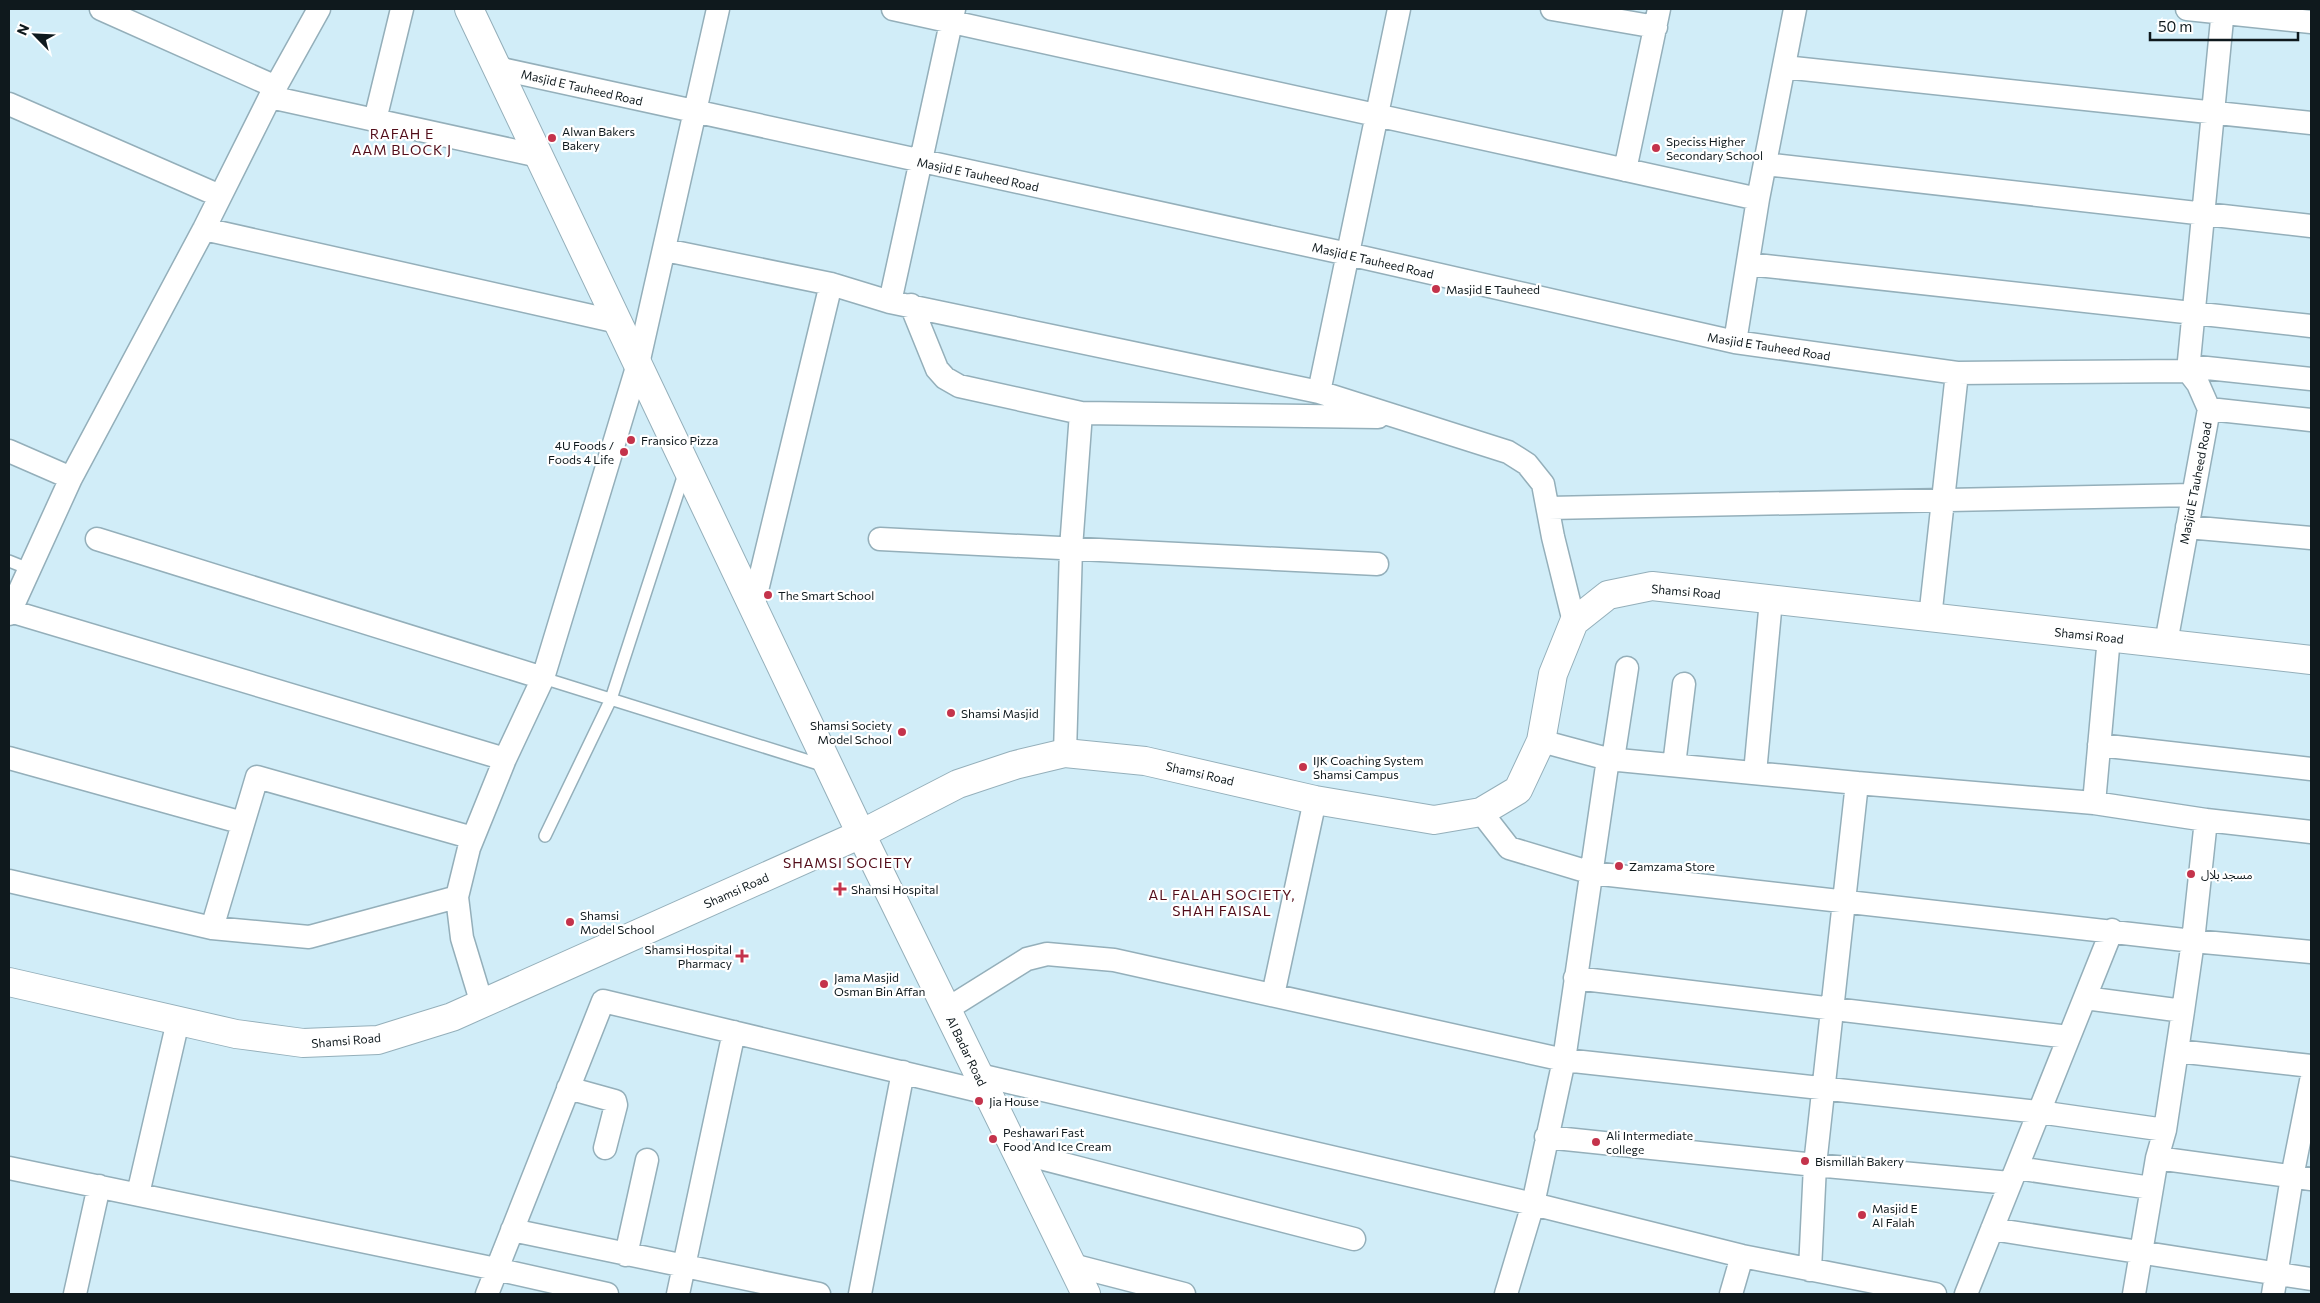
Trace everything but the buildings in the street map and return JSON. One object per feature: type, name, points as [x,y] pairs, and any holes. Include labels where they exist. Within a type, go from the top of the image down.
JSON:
[{"type":"street","points":[[101,9],[273,92],[375,120],[539,156]]},
{"type":"street","points":[[319,9],[273,92],[204,229],[71,478],[19,565],[9,612],[505,759]]},
{"type":"street","points":[[375,120],[402,9]]},
{"type":"street","name":"Al Badar Road","points":[[469,9],[861,834],[1086,1294]]},
{"type":"street","points":[[482,1004],[462,938],[457,897],[473,838],[505,759],[543,678],[638,364],[718,9]]},
{"type":"street","points":[[893,9],[953,15],[1377,114],[1758,199]]},
{"type":"street","points":[[1319,392],[1399,9]]},
{"type":"street","points":[[1552,9],[1658,18],[1626,170]]},
{"type":"street","points":[[1735,342],[1758,199],[1795,9]]},
{"type":"street","points":[[2187,9],[2223,11],[2311,22]]},
{"type":"street","points":[[2223,11],[2188,368],[2311,379]]},
{"type":"street","points":[[953,15],[920,162],[901,303],[937,368],[945,378],[959,386],[1081,413],[1402,418]]},
{"type":"street","points":[[1784,67],[2311,122]]},
{"type":"street","name":"Masjid E Tauheed Road","points":[[497,68],[920,162],[1348,254],[1735,342],[1958,373],[2188,368],[2198,384],[2209,410],[2166,642]]},
{"type":"street","points":[[9,104],[220,196]]},
{"type":"street","points":[[1765,164],[2311,226]]},
{"type":"street","points":[[204,229],[618,322]]},
{"type":"street","points":[[665,250],[831,284],[901,303],[1319,392],[1508,452],[1527,464],[1543,484],[1553,537],[1574,622]]},
{"type":"street","points":[[1748,264],[2311,326]]},
{"type":"street","points":[[754,608],[831,284]]},
{"type":"street","points":[[1930,618],[1958,373]]},
{"type":"street","points":[[2209,410],[2311,420]]},
{"type":"street","points":[[1065,753],[1071,548],[1081,413]]},
{"type":"street","points":[[9,451],[71,478]]},
{"type":"street","points":[[1549,508],[2193,495]]},
{"type":"street","points":[[2187,526],[2311,538]]},
{"type":"street","points":[[96,539],[543,678]]},
{"type":"street","points":[[880,539],[1377,564]]},
{"type":"street","name":"Shamsi Road","points":[[9,982],[236,1034],[303,1044],[378,1040],[452,1017],[482,1004],[861,834],[958,784],[1015,765],[1065,753],[1145,761],[1315,800],[1434,820],[1481,812],[1518,790],[1541,741],[1553,674],[1574,622],[1608,595],[1652,586],[1930,618],[2166,642],[2311,660]]},
{"type":"street","points":[[1755,773],[1771,600]]},
{"type":"street","points":[[2094,803],[2108,637]]},
{"type":"street","points":[[1506,1294],[1532,1204],[1564,1060],[1575,978],[1627,668]]},
{"type":"street","points":[[1674,765],[1684,684]]},
{"type":"street","points":[[1541,741],[1611,759],[1857,783],[2094,803],[2206,820],[2311,832]]},
{"type":"street","points":[[2099,745],[2311,769]]},
{"type":"street","points":[[9,758],[243,823]]},
{"type":"street","points":[[212,928],[257,777],[473,838]]},
{"type":"street","points":[[1810,1270],[1815,1165],[1842,902],[1857,783]]},
{"type":"street","points":[[1273,995],[1315,800]]},
{"type":"street","points":[[1481,812],[1508,848],[1592,873],[1842,902],[2112,930],[2193,941],[2311,952]]},
{"type":"street","points":[[2134,1294],[2156,1158],[2165,1130],[2177,1051],[2193,941],[2206,820]]},
{"type":"street","points":[[9,881],[212,928],[309,937],[457,897]]},
{"type":"street","points":[[1966,1294],[2112,930]]},
{"type":"street","points":[[947,1009],[1027,959],[1047,954],[1114,960],[1564,1060],[2039,1112],[2165,1130]]},
{"type":"street","points":[[1575,978],[2069,1037]]},
{"type":"street","points":[[2085,998],[2183,1011]]},
{"type":"street","points":[[486,1294],[603,1001],[903,1072],[984,1084],[1532,1204],[1742,1256],[1935,1294]]},
{"type":"street","points":[[138,1194],[178,1021]]},
{"type":"street","points":[[678,1294],[734,1032]]},
{"type":"street","points":[[2177,1051],[2311,1066]]},
{"type":"street","points":[[860,1294],[903,1072]]},
{"type":"street","points":[[2275,1284],[2301,1178],[2311,1081]]},
{"type":"street","points":[[568,1088],[614,1101],[616,1105],[605,1148]]},
{"type":"street","points":[[1546,1137],[1815,1165],[2013,1175],[2151,1188]]},
{"type":"street","points":[[1017,1152],[1354,1239]]},
{"type":"street","points":[[2156,1158],[2301,1178]]},
{"type":"street","points":[[626,1255],[647,1160]]},
{"type":"street","points":[[9,1168],[496,1269],[607,1294]]},
{"type":"street","points":[[75,1294],[99,1186]]},
{"type":"street","points":[[512,1230],[819,1294]]},
{"type":"street","points":[[1992,1230],[2140,1252],[2275,1284],[2311,1279]]},
{"type":"street","points":[[1731,1294],[1742,1256]]},
{"type":"street","points":[[1072,1265],[1184,1294]]},
{"type":"lane","points":[[545,836],[610,699],[686,466]]},
{"type":"lane","points":[[543,678],[830,768]]},
{"type":"place","name":"Alwan Bakers Bakery","points":[[552,138]]},
{"type":"place","name":"Speciss Higher Secondary School","points":[[1656,148]]},
{"type":"place","name":"Masjid E Tauheed","points":[[1436,289]]},
{"type":"place","name":"Fransico Pizza","points":[[631,440]]},
{"type":"place","name":"4U Foods / Foods 4 Life","points":[[624,452]]},
{"type":"place","name":"The Smart School","points":[[768,595]]},
{"type":"place","name":"Shamsi Masjid","points":[[951,713]]},
{"type":"place","name":"Shamsi Society Model School","points":[[902,732]]},
{"type":"place","name":"IJK Coaching System Shamsi Campus","points":[[1303,767]]},
{"type":"place","name":"Zamzama Store","points":[[1619,866]]},
{"type":"place","name":"مسجد بلال","points":[[2191,874]]},
{"type":"place","name":"Shamsi Hospital","points":[[840,889]]},
{"type":"place","name":"Shamsi Model School","points":[[570,922]]},
{"type":"place","name":"Shamsi Hospital Pharmacy","points":[[742,956]]},
{"type":"place","name":"Jama Masjid Osman Bin Affan","points":[[824,984]]},
{"type":"place","name":"Jia House","points":[[979,1101]]},
{"type":"place","name":"Peshawari Fast Food And Ice Cream","points":[[993,1139]]},
{"type":"place","name":"Ali Intermediate college","points":[[1596,1142]]},
{"type":"place","name":"Bismillah Bakery","points":[[1805,1161]]},
{"type":"place","name":"Masjid E Al Falah","points":[[1862,1215]]},
{"type":"district","name":"RAFAH E AAM BLOCK J","points":[[402,142]]},
{"type":"district","name":"SHAMSI SOCIETY","points":[[848,862]]},
{"type":"district","name":"AL FALAH SOCIETY, SHAH FAISAL","points":[[1222,902]]}]
